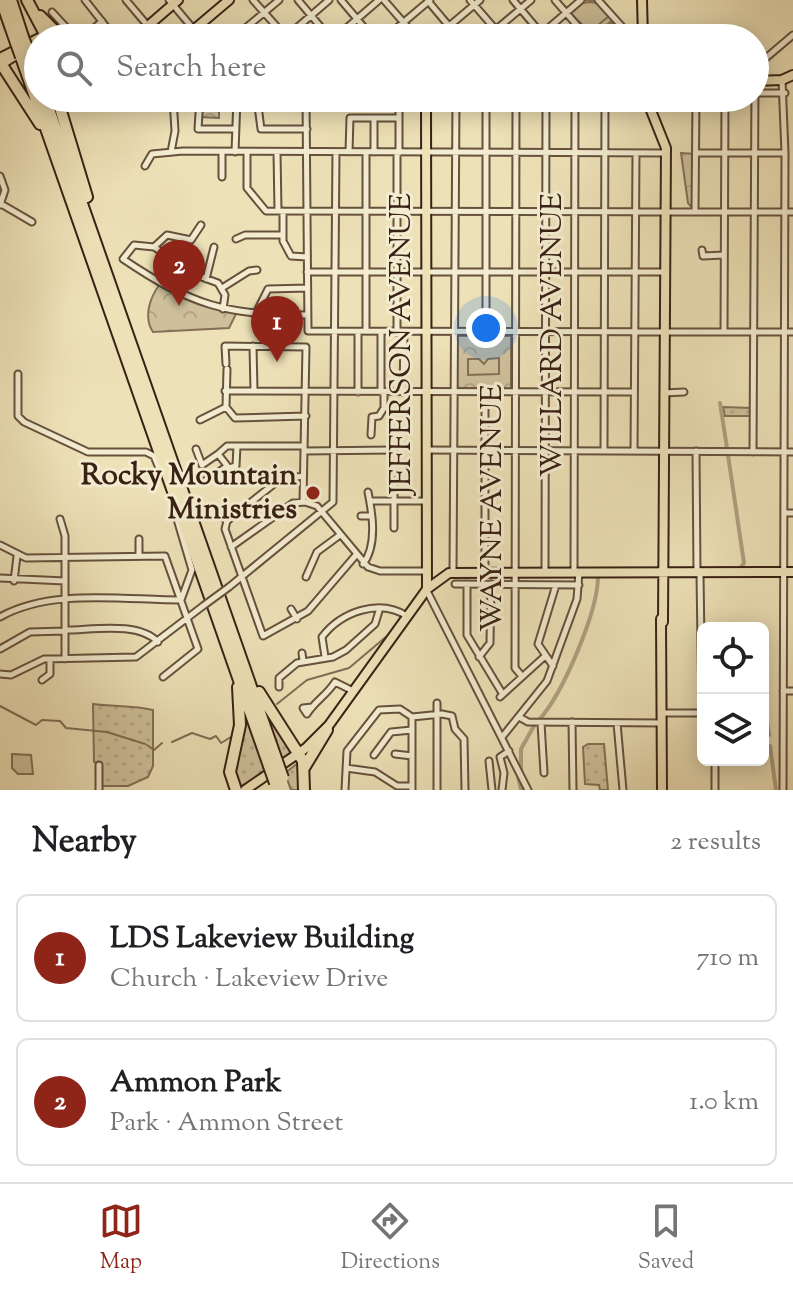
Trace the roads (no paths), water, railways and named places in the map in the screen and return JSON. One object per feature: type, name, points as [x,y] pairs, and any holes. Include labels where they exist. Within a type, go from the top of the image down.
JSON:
[{"type":"highway","points":[[1,0],[20,40]]},
{"type":"highway","points":[[11,0],[24,52]]},
{"type":"highway","points":[[31,4],[42,24]]},
{"type":"highway","points":[[31,4],[42,24]]},
{"type":"highway","points":[[0,62],[24,99]]},
{"type":"highway","points":[[32,112],[97,274]]},
{"type":"highway","points":[[44,112],[230,654],[273,763]]},
{"type":"highway","points":[[50,112],[232,627],[279,784],[287,790]]},
{"type":"highway","points":[[61,112],[103,257]]},
{"type":"highway","points":[[232,627],[266,705],[300,756],[304,790]]},
{"type":"highway","points":[[230,654],[240,711],[230,772],[236,790]]},
{"type":"highway","points":[[303,770],[328,728]]},
{"type":"main road","points":[[200,24],[229,0]]},
{"type":"main road","points":[[639,24],[641,0]]},
{"type":"main road","points":[[149,24],[174,2]]},
{"type":"main road","points":[[0,62],[24,50]]},
{"type":"main road","points":[[769,85],[784,86],[793,77]]},
{"type":"main road","name":"JEFFERSON AVENUE","points":[[426,112],[427,589]]},
{"type":"main road","points":[[646,112],[665,153]]},
{"type":"main road","points":[[650,112],[656,125]]},
{"type":"main road","points":[[653,112],[665,153],[662,790]]},
{"type":"main road","points":[[425,571],[430,577],[438,578]]},
{"type":"main road","points":[[253,790],[300,756],[328,728],[427,589],[438,578],[453,571],[793,572]]},
{"type":"main road","points":[[419,601],[431,600]]},
{"type":"main road","points":[[245,790],[300,756]]},
{"type":"street","points":[[85,0],[104,24]]},
{"type":"street","points":[[126,0],[145,24]]},
{"type":"street","points":[[211,0],[218,9]]},
{"type":"street","points":[[253,0],[274,24]]},
{"type":"street","points":[[251,24],[279,0]]},
{"type":"street","points":[[298,0],[319,24]]},
{"type":"street","points":[[302,24],[329,0]]},
{"type":"street","points":[[341,0],[361,24]]},
{"type":"street","points":[[350,24],[382,0],[403,23],[429,1],[447,24]]},
{"type":"street","points":[[451,24],[472,2],[480,0]]},
{"type":"street","points":[[513,0],[531,24]]},
{"type":"street","points":[[503,24],[531,0]]},
{"type":"street","points":[[555,0],[575,24]]},
{"type":"street","points":[[555,24],[581,0]]},
{"type":"street","points":[[598,0],[624,24]]},
{"type":"street","points":[[174,2],[190,24]]},
{"type":"street","points":[[472,2],[491,24]]},
{"type":"street","points":[[52,12],[63,24]]},
{"type":"street","points":[[99,24],[102,21]]},
{"type":"street","points":[[769,55],[793,35]]},
{"type":"street","points":[[769,90],[784,86],[783,790]]},
{"type":"street","points":[[171,152],[175,131],[174,112]]},
{"type":"street","points":[[199,112],[198,129],[234,129]]},
{"type":"street","points":[[235,112],[235,152]]},
{"type":"street","points":[[259,112],[261,129],[307,129]]},
{"type":"street","points":[[306,112],[308,331],[793,332]]},
{"type":"street","points":[[399,112],[395,272],[403,392]]},
{"type":"street","points":[[453,571],[456,112]]},
{"type":"street","points":[[486,112],[486,332]]},
{"type":"street","name":"WAYNE AVENUE","points":[[516,112],[515,668],[521,675]]},
{"type":"street","points":[[545,571],[546,112]]},
{"type":"street","name":"WILLARD AVENUE","points":[[503,736],[541,692],[553,666],[579,585],[576,571],[574,451],[575,112]]},
{"type":"street","points":[[604,451],[605,112]]},
{"type":"street","points":[[695,212],[696,112]]},
{"type":"street","points":[[724,332],[725,112]]},
{"type":"street","points":[[753,452],[755,112]]},
{"type":"street","points":[[349,152],[350,118],[399,118]]},
{"type":"street","points":[[374,118],[374,152]]},
{"type":"street","points":[[145,166],[152,154],[183,151],[665,153]]},
{"type":"street","points":[[222,152],[222,177]]},
{"type":"street","points":[[247,152],[247,188],[263,210],[635,214],[793,212]]},
{"type":"street","points":[[277,152],[283,235],[289,253],[307,257]]},
{"type":"street","points":[[0,674],[11,675],[50,659],[129,659],[158,642],[331,505],[334,497],[335,450],[336,152]]},
{"type":"street","points":[[366,152],[366,332]]},
{"type":"street","points":[[696,153],[785,153]]},
{"type":"street","points":[[634,451],[636,154]]},
{"type":"street","points":[[0,176],[5,190],[0,204],[32,222]]},
{"type":"street","points":[[154,247],[163,236],[191,240],[201,225]]},
{"type":"street","points":[[236,239],[245,235],[283,235]]},
{"type":"street","points":[[223,309],[225,298],[222,288],[154,247],[139,243],[130,247],[123,259],[171,291],[223,309],[255,315],[307,315]]},
{"type":"street","points":[[206,279],[214,247]]},
{"type":"street","points":[[702,250],[703,256],[724,255]]},
{"type":"street","points":[[785,252],[793,252]]},
{"type":"street","points":[[222,288],[249,271],[257,270]]},
{"type":"street","points":[[307,272],[665,272]]},
{"type":"street","points":[[255,315],[268,289],[307,288]]},
{"type":"street","points":[[358,332],[358,392]]},
{"type":"street","points":[[371,435],[372,417],[379,416],[384,408],[381,332]]},
{"type":"street","points":[[303,502],[306,416],[306,347],[225,346],[226,407],[239,419],[306,416]]},
{"type":"street","points":[[253,346],[254,391]]},
{"type":"street","points":[[18,374],[18,416],[24,422],[88,452],[141,451],[154,456],[192,566],[192,577],[181,600]]},
{"type":"street","points":[[225,391],[634,392]]},
{"type":"street","points":[[485,392],[485,571]]},
{"type":"street","points":[[664,393],[684,392]]},
{"type":"street","points":[[200,420],[226,407]]},
{"type":"street","points":[[196,449],[202,465],[218,454],[223,446],[394,450]]},
{"type":"street","points":[[203,482],[226,467],[236,466],[237,446]]},
{"type":"street","points":[[426,450],[793,452]]},
{"type":"street","points":[[696,451],[702,694]]},
{"type":"street","points":[[218,454],[226,467]]},
{"type":"street","points":[[303,476],[279,480],[227,521],[225,529],[263,636],[297,619],[317,602],[356,555]]},
{"type":"street","points":[[394,481],[394,528]]},
{"type":"street","points":[[363,564],[372,548],[372,501],[368,492]]},
{"type":"street","points":[[372,501],[426,501]]},
{"type":"street","points":[[231,547],[293,503],[303,502],[311,503],[322,513],[363,564],[380,571],[425,571]]},
{"type":"street","points":[[218,512],[227,521]]},
{"type":"street","points":[[784,513],[793,513]]},
{"type":"street","points":[[361,516],[371,516]]},
{"type":"street","points":[[60,519],[65,528],[65,659]]},
{"type":"street","points":[[306,577],[317,552],[340,535]]},
{"type":"street","points":[[139,539],[139,555]]},
{"type":"street","points":[[0,545],[17,556],[116,559],[139,555],[165,556],[198,649],[163,677]]},
{"type":"street","points":[[14,581],[17,556]]},
{"type":"street","points":[[0,578],[65,581]]},
{"type":"street","points":[[455,584],[579,585]]},
{"type":"street","points":[[467,584],[467,632],[501,695],[544,657]]},
{"type":"street","points":[[479,657],[490,643],[491,584]]},
{"type":"street","points":[[553,666],[544,657],[538,639],[556,585]]},
{"type":"street","points":[[427,589],[528,790]]},
{"type":"street","points":[[0,617],[24,605],[65,600],[181,600]]},
{"type":"street","points":[[541,606],[549,608]]},
{"type":"street","points":[[291,609],[297,619]]},
{"type":"street","points":[[325,657],[322,642],[327,631],[355,610],[398,611],[407,616]]},
{"type":"street","points":[[279,687],[279,678],[284,671],[303,661],[346,650],[375,624],[379,611]]},
{"type":"street","points":[[0,649],[33,631],[135,630],[147,633],[158,642]]},
{"type":"street","points":[[781,632],[793,632]]},
{"type":"street","points":[[302,653],[303,661]]},
{"type":"street","points":[[42,680],[50,674],[50,659]]},
{"type":"street","points":[[279,665],[284,671]]},
{"type":"street","points":[[312,707],[326,696],[335,682],[354,691]]},
{"type":"street","points":[[783,691],[793,691]]},
{"type":"street","points":[[437,703],[437,790]]},
{"type":"street","points":[[345,790],[350,746],[379,710],[400,709],[412,717],[452,716],[455,729],[464,739],[465,790]]},
{"type":"street","points":[[519,717],[524,721],[541,723],[617,723],[697,714]]},
{"type":"street","points":[[346,768],[375,772],[397,786],[412,788],[412,717]]},
{"type":"street","points":[[572,722],[573,790]]},
{"type":"street","points":[[541,723],[544,773]]},
{"type":"street","points":[[617,723],[623,790]]},
{"type":"street","points":[[374,755],[391,732],[412,730]]},
{"type":"street","points":[[783,741],[793,740]]},
{"type":"street","points":[[502,790],[504,773],[500,757],[509,751]]},
{"type":"street","points":[[395,754],[412,756]]},
{"type":"street","points":[[488,764],[492,790]]},
{"type":"street","points":[[99,765],[99,790]]},
{"type":"street","points":[[715,766],[715,790]]},
{"type":"waterway","points":[[720,403],[727,448]]},
{"type":"waterway","points":[[728,455],[744,563],[741,567]]},
{"type":"waterway","points":[[539,720],[578,651],[592,610],[598,576]]},
{"type":"waterway","points":[[277,704],[307,680],[349,668],[387,636]]},
{"type":"waterway","points":[[0,706],[36,725],[42,720],[60,721],[66,728],[107,732],[145,744]]},
{"type":"waterway","points":[[521,770],[521,749],[535,724]]},
{"type":"waterway","points":[[172,742],[192,733],[210,739],[216,736],[221,743],[231,737]]},
{"type":"waterway","points":[[147,745],[154,750],[162,743]]},
{"type":"waterway","points":[[770,746],[776,790]]},
{"type":"waterway","points":[[518,776],[521,790]]},
{"type":"place","name":"Ammon Park","points":[[179,306]]},
{"type":"place","name":"LDS Lakeview Building","points":[[277,362]]},
{"type":"place","name":"Rocky Mountain Ministries","points":[[313,493]]}]
